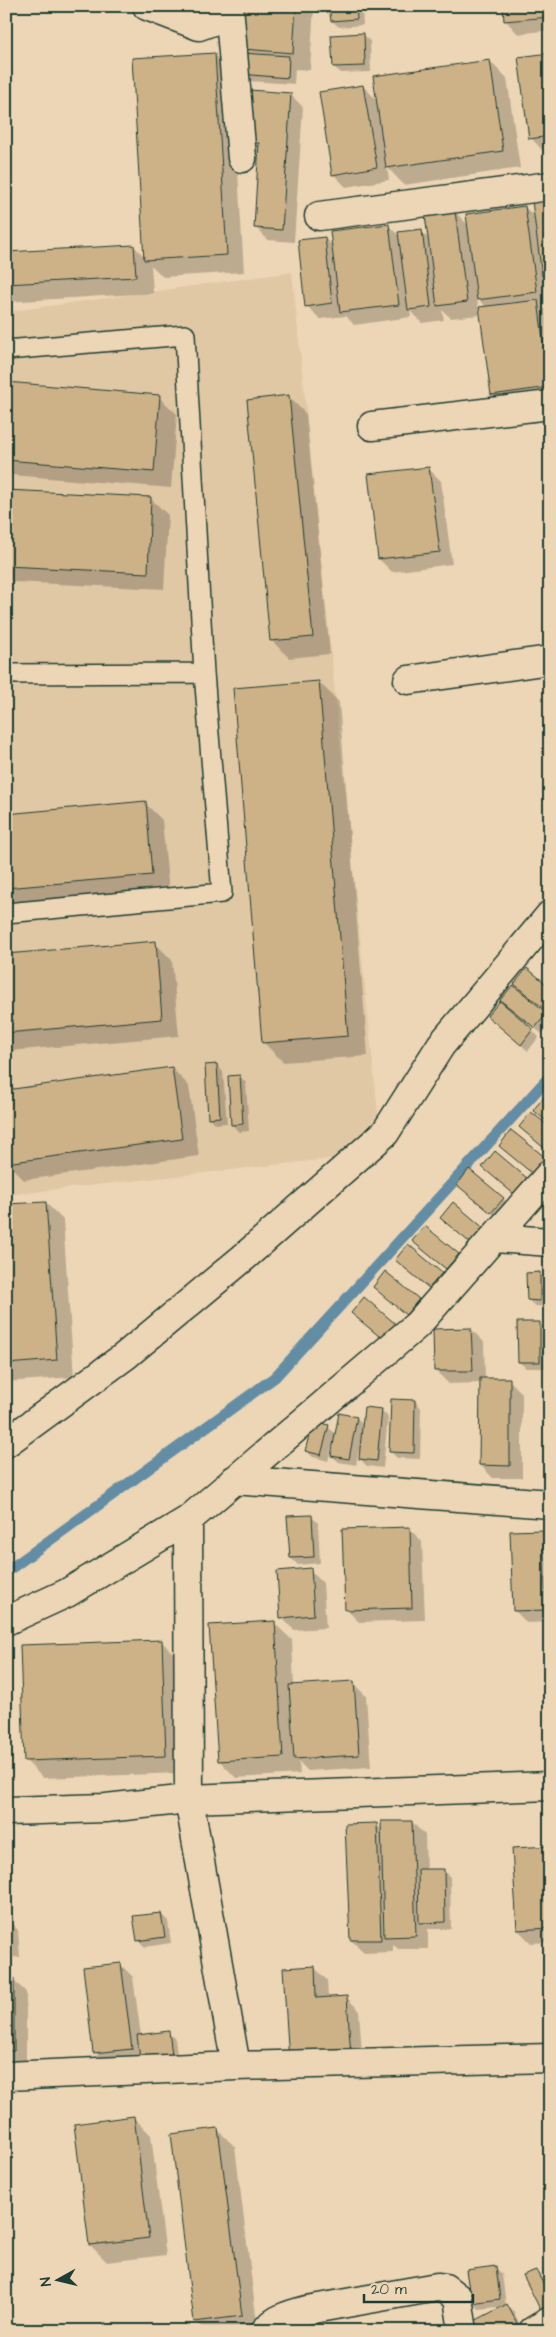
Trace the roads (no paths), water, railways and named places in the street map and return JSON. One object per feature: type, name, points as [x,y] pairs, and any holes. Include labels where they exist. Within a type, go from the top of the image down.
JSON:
[{"type":"street","points":[[146,6],[199,26],[229,10],[242,158]]},
{"type":"street","points":[[319,216],[550,186]]},
{"type":"street","points":[[372,426],[550,405]]},
{"type":"street","points":[[408,680],[550,660]]},
{"type":"street","points":[[6,1443],[125,1356],[243,1258],[385,1133],[441,1045],[550,915]]},
{"type":"street","points":[[6,1621],[67,1593],[188,1520],[417,1325],[550,1174]]},
{"type":"street","points":[[494,1238],[550,1242]]},
{"type":"street","points":[[234,1480],[550,1504]]},
{"type":"street","points":[[188,1520],[189,1799],[236,2066]]},
{"type":"street","points":[[6,1811],[106,1808],[189,1799],[550,1786]]},
{"type":"street","points":[[6,2076],[236,2066],[550,2058]]},
{"type":"street","points":[[265,2331],[270,2325],[287,2315],[437,2287],[445,2288],[458,2298],[463,2331]]},
{"type":"street","points":[[532,2331],[550,2322]]},
{"type":"lane","points":[[6,350],[185,335],[204,673],[222,893],[6,914]]},
{"type":"lane","points":[[6,674],[204,673]]},
{"type":"waterway","points":[[6,1572],[275,1377],[550,1076]]}]
